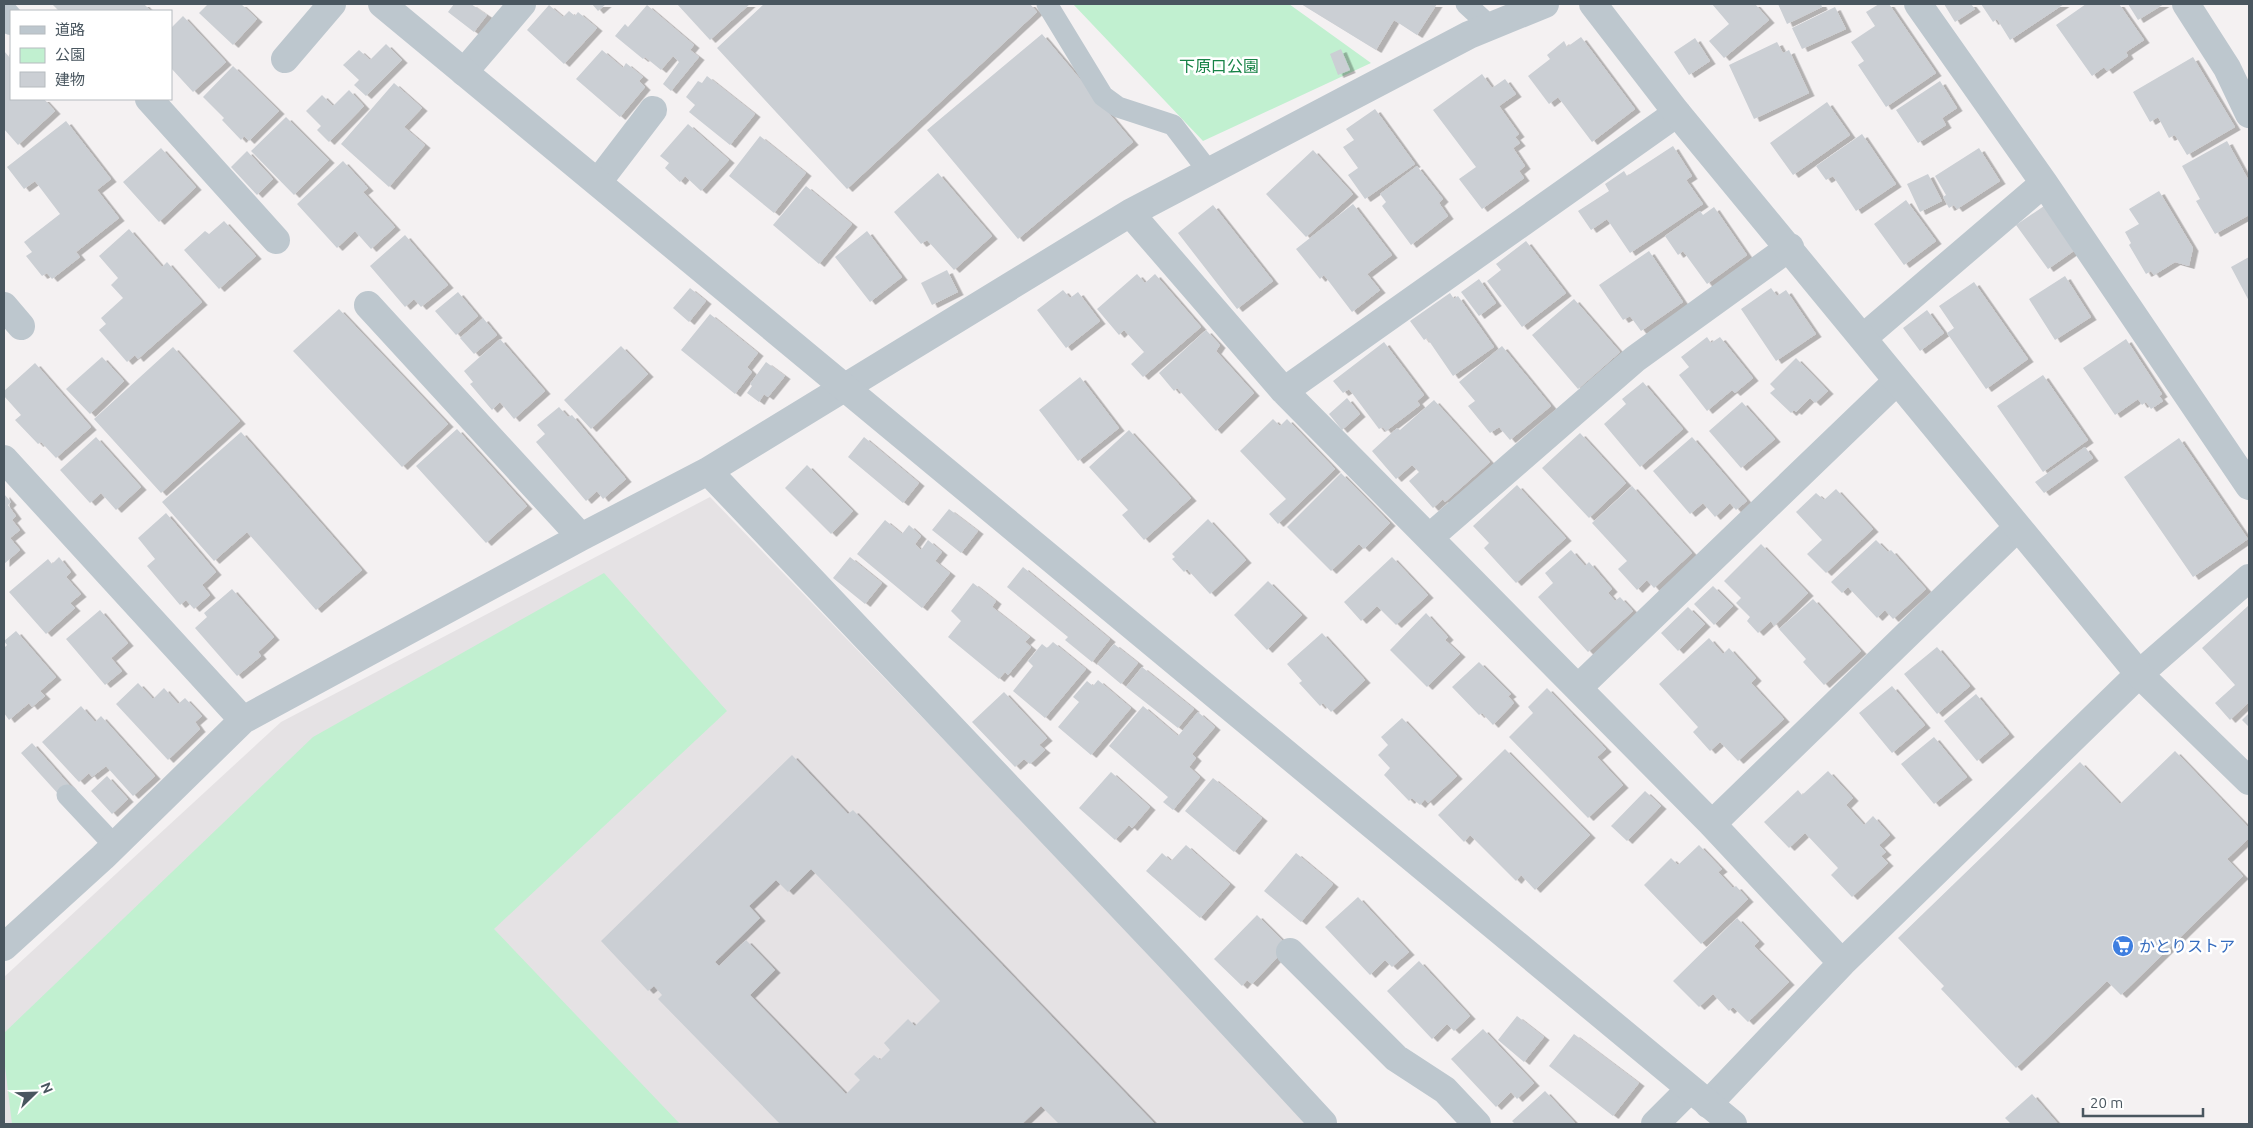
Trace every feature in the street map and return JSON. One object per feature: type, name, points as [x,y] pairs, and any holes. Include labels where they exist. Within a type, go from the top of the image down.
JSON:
[{"type":"street","points":[[285,59],[332,4]]},
{"type":"street","points":[[382,4],[1732,1124]]},
{"type":"street","points":[[464,72],[522,4]]},
{"type":"street","points":[[4,947],[115,846],[243,720],[581,537],[708,471],[1130,213],[1469,35],[1545,4]]},
{"type":"street","points":[[1593,4],[1678,112],[1864,337],[1897,381],[2139,674],[2247,774]]},
{"type":"street","points":[[1918,4],[2044,183],[2249,486]]},
{"type":"street","points":[[2186,4],[2227,68],[2249,114]]},
{"type":"street","points":[[150,100],[276,240]]},
{"type":"street","points":[[598,182],[653,110]]},
{"type":"street","points":[[1284,391],[1678,112]]},
{"type":"street","points":[[1864,337],[2044,183]]},
{"type":"street","points":[[1130,213],[1284,391],[1712,824],[1842,963]]},
{"type":"street","points":[[1430,537],[1635,359],[1790,247]]},
{"type":"street","points":[[368,305],[581,537]]},
{"type":"street","points":[[1578,688],[1897,381]]},
{"type":"street","points":[[4,459],[243,720]]},
{"type":"street","points":[[708,471],[1175,963],[1323,1123]]},
{"type":"street","points":[[1712,824],[2017,528]]},
{"type":"street","points":[[1655,1124],[1699,1097],[1842,963],[2139,674],[2249,578]]},
{"type":"street","points":[[1290,952],[1396,1058],[1445,1090],[1477,1124]]},
{"type":"lane","points":[[1047,4],[1103,96],[1118,107],[1173,125],[1209,172]]},
{"type":"lane","points":[[1466,4],[1491,26]]},
{"type":"lane","points":[[67,795],[115,846]]},
{"type":"shaded area","points":[[710,497],[1314,1124],[4,1124],[4,977],[281,722]]},
{"type":"green space","name":"下原口公園","points":[[1073,4],[1289,4],[1371,63],[1203,141]]},
{"type":"green space","points":[[604,573],[727,711],[494,929],[680,1124],[12,1124],[4,1058],[4,1033],[313,737]]},
{"type":"building","points":[[52,4],[144,4],[150,10],[58,10]]},
{"type":"building","points":[[208,4],[241,4],[257,19],[233,45],[199,13]]},
{"type":"building","points":[[454,4],[471,4],[487,15],[474,32],[448,12]]},
{"type":"building","points":[[592,4],[606,4],[598,11]]},
{"type":"building","points":[[677,4],[750,4],[710,40]]},
{"type":"building","points":[[764,4],[1030,4],[1037,12],[847,189],[717,48]]},
{"type":"building","points":[[1301,4],[1437,4],[1417,35],[1394,20],[1376,50]]},
{"type":"building","points":[[1712,4],[1755,4],[1769,20],[1724,58],[1709,41],[1729,24]]},
{"type":"building","points":[[1778,4],[1821,4],[1822,7],[1787,24]]},
{"type":"building","points":[[1879,4],[1889,4],[1936,73],[1886,107],[1858,65],[1864,61],[1851,42],[1875,26],[1866,12]]},
{"type":"building","points":[[1944,4],[1971,4],[1975,9],[1955,22]]},
{"type":"building","points":[[1981,4],[2064,4],[2010,40],[1997,19],[1993,22]]},
{"type":"building","points":[[2086,4],[2119,4],[2144,40],[2126,52],[2128,56],[2107,71],[2104,67],[2092,76],[2056,25]]},
{"type":"building","points":[[2128,4],[2164,4],[2138,20]]},
{"type":"building","points":[[549,5],[563,17],[569,11],[575,16],[578,12],[597,28],[564,64],[527,30]]},
{"type":"building","points":[[647,5],[694,45],[690,50],[699,57],[671,91],[663,84],[679,62],[673,56],[661,70],[645,57],[643,59],[615,36],[625,24],[628,27]]},
{"type":"building","points":[[1835,7],[1846,29],[1802,49],[1792,28]]},
{"type":"building","points":[[183,16],[226,62],[193,92],[172,69],[172,27]]},
{"type":"building","points":[[1042,34],[1133,142],[1018,239],[927,130]]},
{"type":"building","points":[[1581,37],[1635,109],[1592,142],[1558,97],[1549,104],[1528,76],[1550,59],[1547,55],[1564,41],[1567,47]]},
{"type":"building","points":[[1695,38],[1710,61],[1689,75],[1674,52]]},
{"type":"building","points":[[1777,42],[1783,53],[1789,50],[1809,93],[1754,119],[1729,65]]},
{"type":"building","points":[[386,44],[402,60],[366,96],[354,85],[359,80],[343,65],[359,50],[370,60]]},
{"type":"building","points":[[1341,49],[1350,70],[1338,75],[1330,54]]},
{"type":"building","points":[[602,50],[623,68],[626,63],[643,77],[639,81],[645,87],[620,117],[576,79]]},
{"type":"building","points":[[4,51],[10,58],[10,100],[45,100],[55,111],[18,145],[4,129]]},
{"type":"building","points":[[2193,57],[2235,127],[2187,155],[2175,135],[2169,138],[2158,117],[2150,122],[2133,92]]},
{"type":"building","points":[[233,66],[279,111],[249,141],[244,136],[241,140],[222,120],[224,118],[203,97]]},
{"type":"building","points":[[1482,74],[1492,88],[1505,79],[1516,94],[1499,106],[1519,134],[1515,137],[1520,143],[1513,148],[1525,166],[1519,171],[1524,178],[1482,209],[1459,179],[1476,167],[1433,110]]},
{"type":"building","points":[[707,76],[755,114],[730,145],[689,112],[695,105],[686,97],[698,81],[702,83]]},
{"type":"building","points":[[1940,81],[1957,108],[1942,118],[1946,125],[1918,143],[1896,110]]},
{"type":"building","points":[[394,83],[422,108],[404,127],[425,145],[389,187],[341,144]]},
{"type":"building","points":[[349,90],[364,106],[329,142],[317,130],[321,126],[306,111],[322,95],[333,106]]},
{"type":"building","points":[[1827,102],[1850,135],[1793,175],[1770,143]]},
{"type":"building","points":[[1375,109],[1415,164],[1365,199],[1348,175],[1358,168],[1343,147],[1354,140],[1346,129]]},
{"type":"building","points":[[286,117],[329,160],[294,195],[251,151]]},
{"type":"building","points":[[66,121],[111,179],[97,190],[119,218],[76,252],[80,257],[52,279],[47,273],[42,276],[26,256],[32,252],[24,242],[60,214],[35,181],[24,189],[7,167]]},
{"type":"building","points":[[688,124],[729,160],[701,191],[685,176],[680,182],[665,168],[669,163],[660,156]]},
{"type":"building","points":[[1862,134],[1896,184],[1856,211],[1833,176],[1826,180],[1816,166]]},
{"type":"building","points":[[760,136],[806,173],[774,213],[729,176]]},
{"type":"building","points":[[2227,141],[2249,181],[2249,215],[2215,234],[2196,201],[2200,199],[2182,166]]},
{"type":"building","points":[[1673,146],[1692,176],[1686,180],[1703,204],[1630,253],[1607,219],[1591,230],[1578,211],[1609,191],[1605,184],[1624,171],[1627,176]]},
{"type":"building","points":[[161,148],[196,187],[159,222],[123,182]]},
{"type":"building","points":[[1979,148],[2000,181],[1957,209],[1954,205],[1949,208],[1943,197],[1946,195],[1935,176]]},
{"type":"building","points":[[1313,150],[1353,194],[1306,237],[1266,194]]},
{"type":"building","points":[[247,151],[273,179],[257,195],[231,167]]},
{"type":"building","points":[[343,161],[368,188],[363,192],[395,227],[371,249],[355,231],[337,248],[297,204]]},
{"type":"building","points":[[1417,166],[1443,199],[1439,203],[1448,216],[1411,245],[1382,206],[1386,202],[1380,194]]},
{"type":"building","points":[[938,173],[992,236],[954,270],[927,240],[921,244],[894,212]]},
{"type":"building","points":[[1928,174],[1942,201],[1920,212],[1907,184]]},
{"type":"building","points":[[806,186],[852,224],[819,264],[773,225]]},
{"type":"building","points":[[2159,191],[2193,248],[2189,266],[2175,262],[2154,275],[2151,271],[2146,274],[2129,245],[2131,243],[2125,232],[2139,224],[2129,209]]},
{"type":"building","points":[[1906,200],[1936,241],[1904,265],[1874,224]]},
{"type":"building","points":[[1353,204],[1392,255],[1367,274],[1380,290],[1352,312],[1324,275],[1320,279],[1296,249]]},
{"type":"building","points":[[2047,204],[2078,248],[2048,269],[2016,225]]},
{"type":"building","points":[[1213,205],[1273,281],[1237,309],[1178,233]]},
{"type":"building","points":[[1714,207],[1747,255],[1707,284],[1683,251],[1678,255],[1665,236],[1700,211],[1703,215]]},
{"type":"building","points":[[224,221],[256,256],[219,289],[184,250],[205,231],[209,234]]},
{"type":"building","points":[[129,229],[162,267],[167,262],[202,302],[138,359],[135,355],[127,362],[99,330],[106,324],[101,318],[123,298],[111,285],[118,278],[99,256]]},
{"type":"building","points":[[867,231],[902,277],[870,302],[835,257]]},
{"type":"building","points":[[405,235],[448,285],[421,307],[414,299],[405,307],[370,266]]},
{"type":"building","points":[[1526,241],[1566,293],[1522,327],[1487,281],[1501,270],[1496,264]]},
{"type":"building","points":[[1649,251],[1683,302],[1641,331],[1630,316],[1623,320],[1599,285]]},
{"type":"building","points":[[2249,257],[2249,301],[2231,267]]},
{"type":"building","points":[[947,270],[958,292],[932,305],[921,283]]},
{"type":"building","points":[[1137,274],[1145,283],[1155,274],[1201,327],[1143,377],[1131,364],[1144,352],[1124,330],[1119,335],[1097,309]]},
{"type":"building","points":[[2065,276],[2091,317],[2055,340],[2029,299]]},
{"type":"building","points":[[1479,279],[1496,303],[1479,316],[1461,292]]},
{"type":"building","points":[[1974,282],[2028,359],[1986,389],[1947,333],[1954,328],[1939,306]]},
{"type":"building","points":[[690,288],[706,301],[689,322],[673,308]]},
{"type":"building","points":[[1771,288],[1777,296],[1786,290],[1816,334],[1776,361],[1741,309]]},
{"type":"building","points":[[1063,290],[1070,298],[1078,292],[1100,321],[1066,348],[1037,310]]},
{"type":"building","points":[[458,292],[478,316],[456,335],[435,311]]},
{"type":"building","points":[[1450,293],[1454,299],[1458,296],[1494,347],[1453,376],[1427,338],[1424,340],[1410,321]]},
{"type":"building","points":[[1574,299],[1620,352],[1578,389],[1532,335]]},
{"type":"building","points":[[339,309],[448,424],[402,467],[293,351]]},
{"type":"building","points":[[1927,310],[1944,333],[1920,351],[1903,328]]},
{"type":"building","points":[[710,314],[758,353],[747,367],[752,372],[735,394],[681,350]]},
{"type":"building","points":[[483,318],[497,335],[474,354],[460,338]]},
{"type":"building","points":[[1206,330],[1220,345],[1216,351],[1254,393],[1216,431],[1177,388],[1174,391],[1159,373]]},
{"type":"building","points":[[1707,337],[1711,343],[1720,337],[1753,378],[1735,393],[1732,390],[1707,411],[1679,375],[1689,367],[1681,357]]},
{"type":"building","points":[[500,339],[545,391],[514,419],[500,402],[492,410],[470,384],[473,382],[464,371]]},
{"type":"building","points":[[2126,339],[2162,394],[2159,396],[2163,401],[2151,409],[2146,402],[2142,405],[2138,399],[2115,415],[2083,368]]},
{"type":"building","points":[[1384,342],[1424,395],[1417,401],[1420,405],[1386,431],[1383,427],[1379,429],[1349,389],[1343,393],[1333,381]]},
{"type":"building","points":[[621,346],[648,374],[591,429],[564,400]]},
{"type":"building","points":[[1502,346],[1551,406],[1510,440],[1499,427],[1490,433],[1468,406],[1475,401],[1459,382]]},
{"type":"building","points":[[173,347],[240,421],[161,493],[94,419]]},
{"type":"building","points":[[102,357],[124,381],[90,414],[66,389]]},
{"type":"building","points":[[1796,358],[1828,391],[1815,403],[1810,398],[1796,412],[1794,410],[1791,413],[1770,393],[1775,389],[1770,384]]},
{"type":"building","points":[[766,362],[785,376],[768,397],[764,394],[759,402],[747,393],[752,386],[750,384]]},
{"type":"building","points":[[35,363],[91,427],[56,458],[41,442],[38,444],[15,420],[21,415],[4,396],[4,391]]},
{"type":"building","points":[[2043,375],[2088,440],[2043,472],[1997,406]]},
{"type":"building","points":[[1080,377],[1119,428],[1078,461],[1039,410]]},
{"type":"building","points":[[1643,382],[1683,429],[1640,467],[1604,424],[1626,404],[1622,399]]},
{"type":"building","points":[[1347,398],[1360,414],[1342,430],[1329,414]]},
{"type":"building","points":[[1434,400],[1490,462],[1445,502],[1443,499],[1433,508],[1409,481],[1419,472],[1412,465],[1396,479],[1372,451],[1397,428],[1400,430]]},
{"type":"building","points":[[1742,402],[1775,439],[1741,468],[1709,431]]},
{"type":"building","points":[[559,407],[568,417],[572,415],[626,479],[603,499],[597,491],[586,501],[536,442],[545,434],[537,425]]},
{"type":"building","points":[[1273,419],[1280,426],[1287,419],[1335,469],[1278,524],[1269,514],[1286,499],[1240,451]]},
{"type":"building","points":[[457,429],[527,506],[486,543],[416,466]]},
{"type":"building","points":[[1129,430],[1191,498],[1144,540],[1122,515],[1128,510],[1089,467]]},
{"type":"building","points":[[241,432],[362,570],[316,610],[247,532],[214,561],[162,502]]},
{"type":"building","points":[[1580,433],[1626,483],[1589,518],[1542,468]]},
{"type":"building","points":[[96,437],[141,487],[116,510],[101,493],[90,503],[60,470]]},
{"type":"building","points":[[864,437],[919,483],[903,503],[848,457]]},
{"type":"building","points":[[1692,437],[1747,501],[1736,510],[1730,503],[1715,517],[1703,503],[1690,514],[1653,471]]},
{"type":"building","points":[[2179,438],[2248,539],[2193,577],[2124,477]]},
{"type":"building","points":[[2085,447],[2093,458],[2044,493],[2035,482]]},
{"type":"building","points":[[807,465],[853,511],[831,534],[785,488]]},
{"type":"building","points":[[1341,473],[1390,523],[1364,549],[1359,544],[1331,571],[1287,527]]},
{"type":"building","points":[[1517,485],[1566,538],[1516,583],[1484,548],[1489,543],[1473,526]]},
{"type":"building","points":[[1632,486],[1692,553],[1654,588],[1647,580],[1637,590],[1618,569],[1627,561],[1592,523]]},
{"type":"building","points":[[1836,489],[1873,529],[1826,573],[1807,554],[1822,540],[1796,512],[1816,493],[1824,500]]},
{"type":"building","points":[[4,494],[11,502],[8,505],[16,516],[12,520],[20,530],[10,538],[20,550],[4,564]]},
{"type":"building","points":[[949,509],[978,531],[961,553],[932,530]]},
{"type":"building","points":[[166,513],[216,572],[202,585],[210,595],[194,609],[186,600],[180,605],[147,566],[155,559],[138,538]]},
{"type":"building","points":[[1208,519],[1246,560],[1210,594],[1187,569],[1184,572],[1172,559],[1175,557],[1172,554]]},
{"type":"building","points":[[885,520],[902,534],[909,525],[921,536],[915,544],[921,550],[928,540],[942,552],[935,561],[950,573],[922,608],[857,554]]},
{"type":"building","points":[[1876,540],[1888,552],[1891,550],[1926,589],[1893,619],[1885,610],[1877,618],[1848,587],[1842,593],[1831,582]]},
{"type":"building","points":[[1761,544],[1808,593],[1774,626],[1771,621],[1758,633],[1747,621],[1750,617],[1736,603],[1741,598],[1724,581]]},
{"type":"building","points":[[1571,550],[1585,566],[1589,562],[1612,589],[1608,593],[1615,601],[1620,597],[1633,611],[1588,652],[1538,597],[1553,583],[1545,573]]},
{"type":"building","points":[[59,557],[71,572],[66,577],[81,594],[70,603],[75,608],[46,634],[9,592],[48,559],[52,564]]},
{"type":"building","points":[[850,557],[882,583],[865,604],[833,578]]},
{"type":"building","points":[[1392,557],[1428,595],[1396,625],[1377,606],[1361,621],[1344,602]]},
{"type":"building","points":[[1023,567],[1110,639],[1092,662],[1065,640],[1068,637],[1007,587]]},
{"type":"building","points":[[1268,581],[1302,615],[1267,650],[1234,615]]},
{"type":"building","points":[[973,583],[996,601],[992,607],[1030,637],[1025,642],[1031,647],[1008,675],[1005,672],[999,679],[948,637],[961,621],[951,611]]},
{"type":"building","points":[[1713,586],[1733,606],[1714,625],[1694,604]]},
{"type":"building","points":[[232,589],[274,637],[258,652],[261,656],[237,676],[195,628],[207,617],[204,613]]},
{"type":"building","points":[[1813,599],[1861,651],[1824,685],[1803,662],[1806,659],[1779,629]]},
{"type":"building","points":[[2249,605],[2249,702],[2230,720],[2215,703],[2235,685],[2202,648]]},
{"type":"building","points":[[1688,607],[1705,624],[1678,651],[1661,633]]},
{"type":"building","points":[[100,610],[128,643],[111,658],[122,671],[105,685],[66,639]]},
{"type":"building","points":[[1426,613],[1448,637],[1445,640],[1460,654],[1427,687],[1390,650]]},
{"type":"building","points":[[16,631],[56,677],[40,691],[45,696],[32,707],[29,703],[9,720],[4,713],[4,648],[7,645],[4,641]]},
{"type":"building","points":[[1322,633],[1365,680],[1331,712],[1323,703],[1320,706],[1299,683],[1302,681],[1287,664]]},
{"type":"building","points":[[1709,638],[1723,654],[1729,648],[1756,678],[1751,683],[1784,719],[1738,761],[1720,742],[1710,751],[1693,732],[1698,727],[1659,684]]},
{"type":"building","points":[[1053,642],[1086,669],[1045,718],[1013,691],[1033,666],[1028,661],[1042,644],[1047,648]]},
{"type":"building","points":[[1114,644],[1138,663],[1121,684],[1097,664]]},
{"type":"building","points":[[1937,647],[1970,686],[1937,714],[1904,674]]},
{"type":"building","points":[[1479,662],[1511,694],[1508,696],[1514,703],[1493,725],[1482,713],[1479,715],[1452,687]]},
{"type":"building","points":[[1142,667],[1194,709],[1178,728],[1126,687]]},
{"type":"building","points":[[1098,680],[1131,708],[1091,755],[1058,727],[1079,702],[1073,697],[1087,681],[1093,686]]},
{"type":"building","points":[[138,683],[153,699],[164,688],[178,704],[185,698],[202,716],[195,722],[200,729],[168,760],[116,704]]},
{"type":"building","points":[[1892,686],[1925,725],[1892,753],[1859,713]]},
{"type":"building","points":[[1547,688],[1606,749],[1597,757],[1623,785],[1588,818],[1509,737],[1533,713],[1528,707]]},
{"type":"building","points":[[1004,692],[1047,738],[1039,745],[1045,750],[1030,764],[1024,759],[1015,767],[972,722]]},
{"type":"building","points":[[1976,694],[2009,734],[1977,761],[1944,721]]},
{"type":"building","points":[[81,706],[95,722],[101,716],[155,776],[133,796],[106,766],[92,777],[89,773],[79,782],[42,742]]},
{"type":"building","points":[[1143,706],[1178,736],[1198,712],[1215,727],[1192,754],[1196,758],[1189,767],[1200,777],[1173,810],[1163,802],[1168,797],[1109,746]]},
{"type":"building","points":[[2249,713],[2249,727],[2242,720]]},
{"type":"building","points":[[1402,718],[1457,776],[1428,803],[1425,799],[1420,805],[1412,798],[1409,801],[1384,775],[1390,768],[1378,755],[1388,745],[1381,737]]},
{"type":"building","points":[[1934,737],[1967,777],[1934,804],[1901,764]]},
{"type":"building","points":[[32,743],[71,787],[61,797],[21,753]]},
{"type":"building","points":[[1505,749],[1590,835],[1535,890],[1521,875],[1516,881],[1470,835],[1464,842],[1438,815]]},
{"type":"building","points":[[2175,751],[2249,828],[2249,838],[2227,859],[2243,876],[2121,995],[2107,981],[2016,1068],[1941,989],[1944,986],[1898,938],[2080,762],[2120,804]]},
{"type":"building","points":[[792,755],[848,814],[853,810],[1155,1124],[1059,1124],[1041,1106],[1022,1124],[780,1124],[658,999],[662,995],[654,986],[648,991],[601,941]],"holes":[[[811,869],[940,1001],[915,1026],[908,1019],[884,1043],[890,1050],[880,1060],[874,1055],[854,1074],[860,1080],[846,1094],[750,995],[775,970],[746,940],[719,966],[715,962],[760,918],[749,906],[776,880],[788,892]]]},
{"type":"building","points":[[1828,771],[1853,798],[1846,805],[1864,825],[1873,816],[1890,835],[1879,845],[1886,852],[1881,856],[1888,863],[1852,897],[1831,875],[1838,868],[1805,833],[1789,848],[1764,822],[1798,790],[1802,795]]},
{"type":"building","points":[[1111,772],[1150,807],[1132,828],[1129,825],[1115,840],[1079,808]]},
{"type":"building","points":[[107,776],[128,799],[112,814],[91,791]]},
{"type":"building","points":[[1213,778],[1262,818],[1234,852],[1185,811]]},
{"type":"building","points":[[1645,791],[1661,806],[1627,841],[1611,826]]},
{"type":"building","points":[[1186,845],[1230,884],[1200,918],[1146,871],[1162,853],[1171,861]]},
{"type":"building","points":[[1699,845],[1722,869],[1718,872],[1733,888],[1736,886],[1748,899],[1701,944],[1644,885],[1671,858],[1678,865]]},
{"type":"building","points":[[1296,853],[1333,884],[1301,922],[1264,891]]},
{"type":"building","points":[[1358,897],[1409,952],[1392,967],[1385,960],[1370,975],[1325,927]]},
{"type":"building","points":[[1257,915],[1288,946],[1252,984],[1247,980],[1242,986],[1214,959]]},
{"type":"building","points":[[1737,918],[1759,941],[1754,946],[1789,982],[1748,1022],[1733,1007],[1729,1011],[1713,994],[1699,1007],[1673,981]]},
{"type":"building","points":[[1419,961],[1470,1016],[1454,1031],[1447,1024],[1432,1039],[1387,991]]},
{"type":"building","points":[[1517,1016],[1544,1037],[1524,1062],[1498,1040]]},
{"type":"building","points":[[1483,1029],[1534,1083],[1517,1099],[1511,1092],[1496,1107],[1451,1059]]},
{"type":"building","points":[[1574,1034],[1639,1083],[1613,1116],[1549,1066]]},
{"type":"building","points":[[1545,1091],[1576,1124],[1515,1124],[1512,1121]]},
{"type":"building","points":[[2032,1094],[2058,1124],[2011,1124],[2005,1118]]},
{"type":"place","name":"かとりストア","points":[[2123,946]]}]
